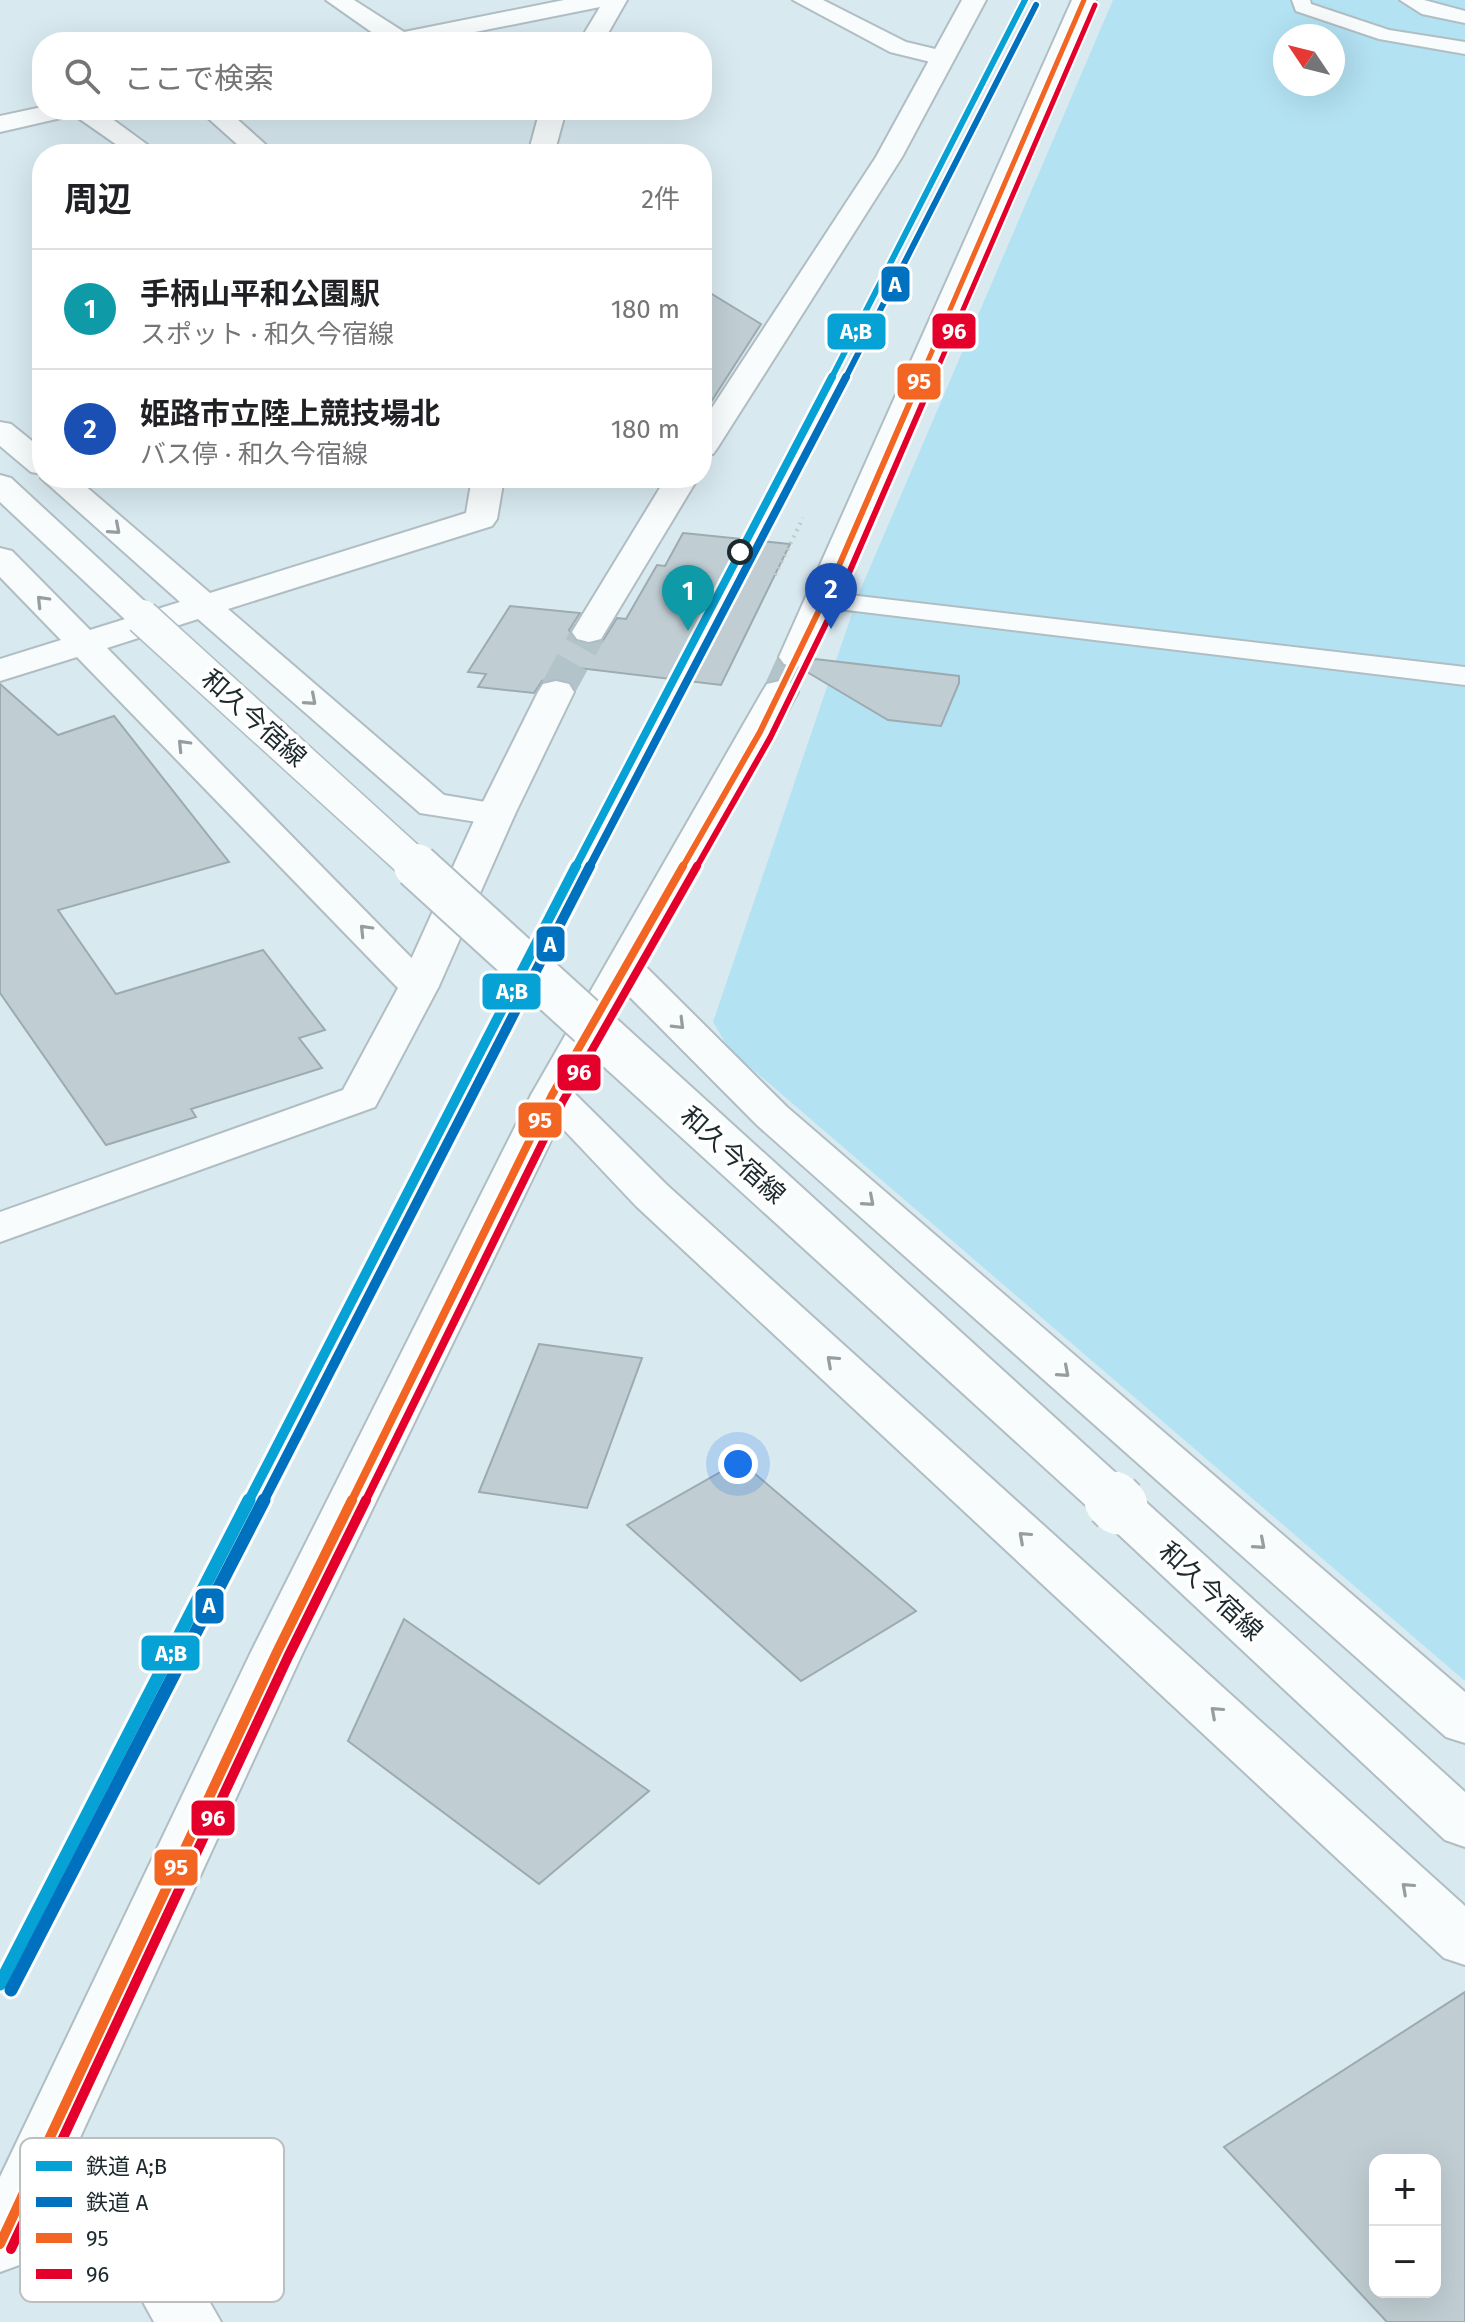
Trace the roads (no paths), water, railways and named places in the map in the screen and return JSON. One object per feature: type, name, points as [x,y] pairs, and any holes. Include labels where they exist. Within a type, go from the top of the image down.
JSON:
[{"type":"street","points":[[338,0],[382,32]]},
{"type":"street","points":[[440,32],[599,0]]},
{"type":"street","points":[[597,32],[615,0]]},
{"type":"street","points":[[805,0],[898,47],[943,58]]},
{"type":"street","points":[[712,431],[889,157],[974,0]]},
{"type":"street","points":[[50,2138],[277,1652],[552,1095],[788,674],[838,602],[1084,0]]},
{"type":"street","points":[[0,124],[32,117]]},
{"type":"street","points":[[98,120],[132,144]]},
{"type":"street","points":[[224,120],[251,144]]},
{"type":"street","points":[[543,144],[548,120]]},
{"type":"street","points":[[0,431],[32,457]]},
{"type":"street","name":"和久今宿線","points":[[0,485],[1465,1825]]},
{"type":"street","points":[[68,488],[433,805],[496,814]]},
{"type":"street","points":[[0,670],[481,519],[486,488]]},
{"type":"street","points":[[589,632],[676,488]]},
{"type":"street","points":[[0,558],[419,986]]},
{"type":"street","points":[[0,1228],[360,1098],[419,986],[496,814],[556,692]]},
{"type":"street","points":[[624,968],[772,1116],[1465,1723]]},
{"type":"street","points":[[552,1095],[652,1196],[1465,1941]]},
{"type":"street","points":[[0,2244],[20,2201]]},
{"type":"street","points":[[177,2302],[189,2322]]},
{"type":"lane","points":[[1301,0],[1303,7],[1348,25],[1465,48]]},
{"type":"lane","points":[[1337,0],[1361,14],[1381,20],[1465,28]]},
{"type":"lane","points":[[1409,0],[1429,10],[1465,17]]},
{"type":"lane","points":[[838,602],[1465,676]]},
{"type":"tunnel","points":[[556,692],[589,632]]},
{"type":"tunnel","points":[[780,692],[796,657]]},
{"type":"rail line","name":"A;B","points":[[0,1984],[673,679],[917,216],[1025,0]]},
{"type":"rail line","name":"A","points":[[11,1990],[684,685],[928,222],[1036,5]]},
{"type":"place","name":"姫路市立陸上競技場北","points":[[831,629]]},
{"type":"place","name":"手柄山平和公園駅","points":[[688,631]]}]
